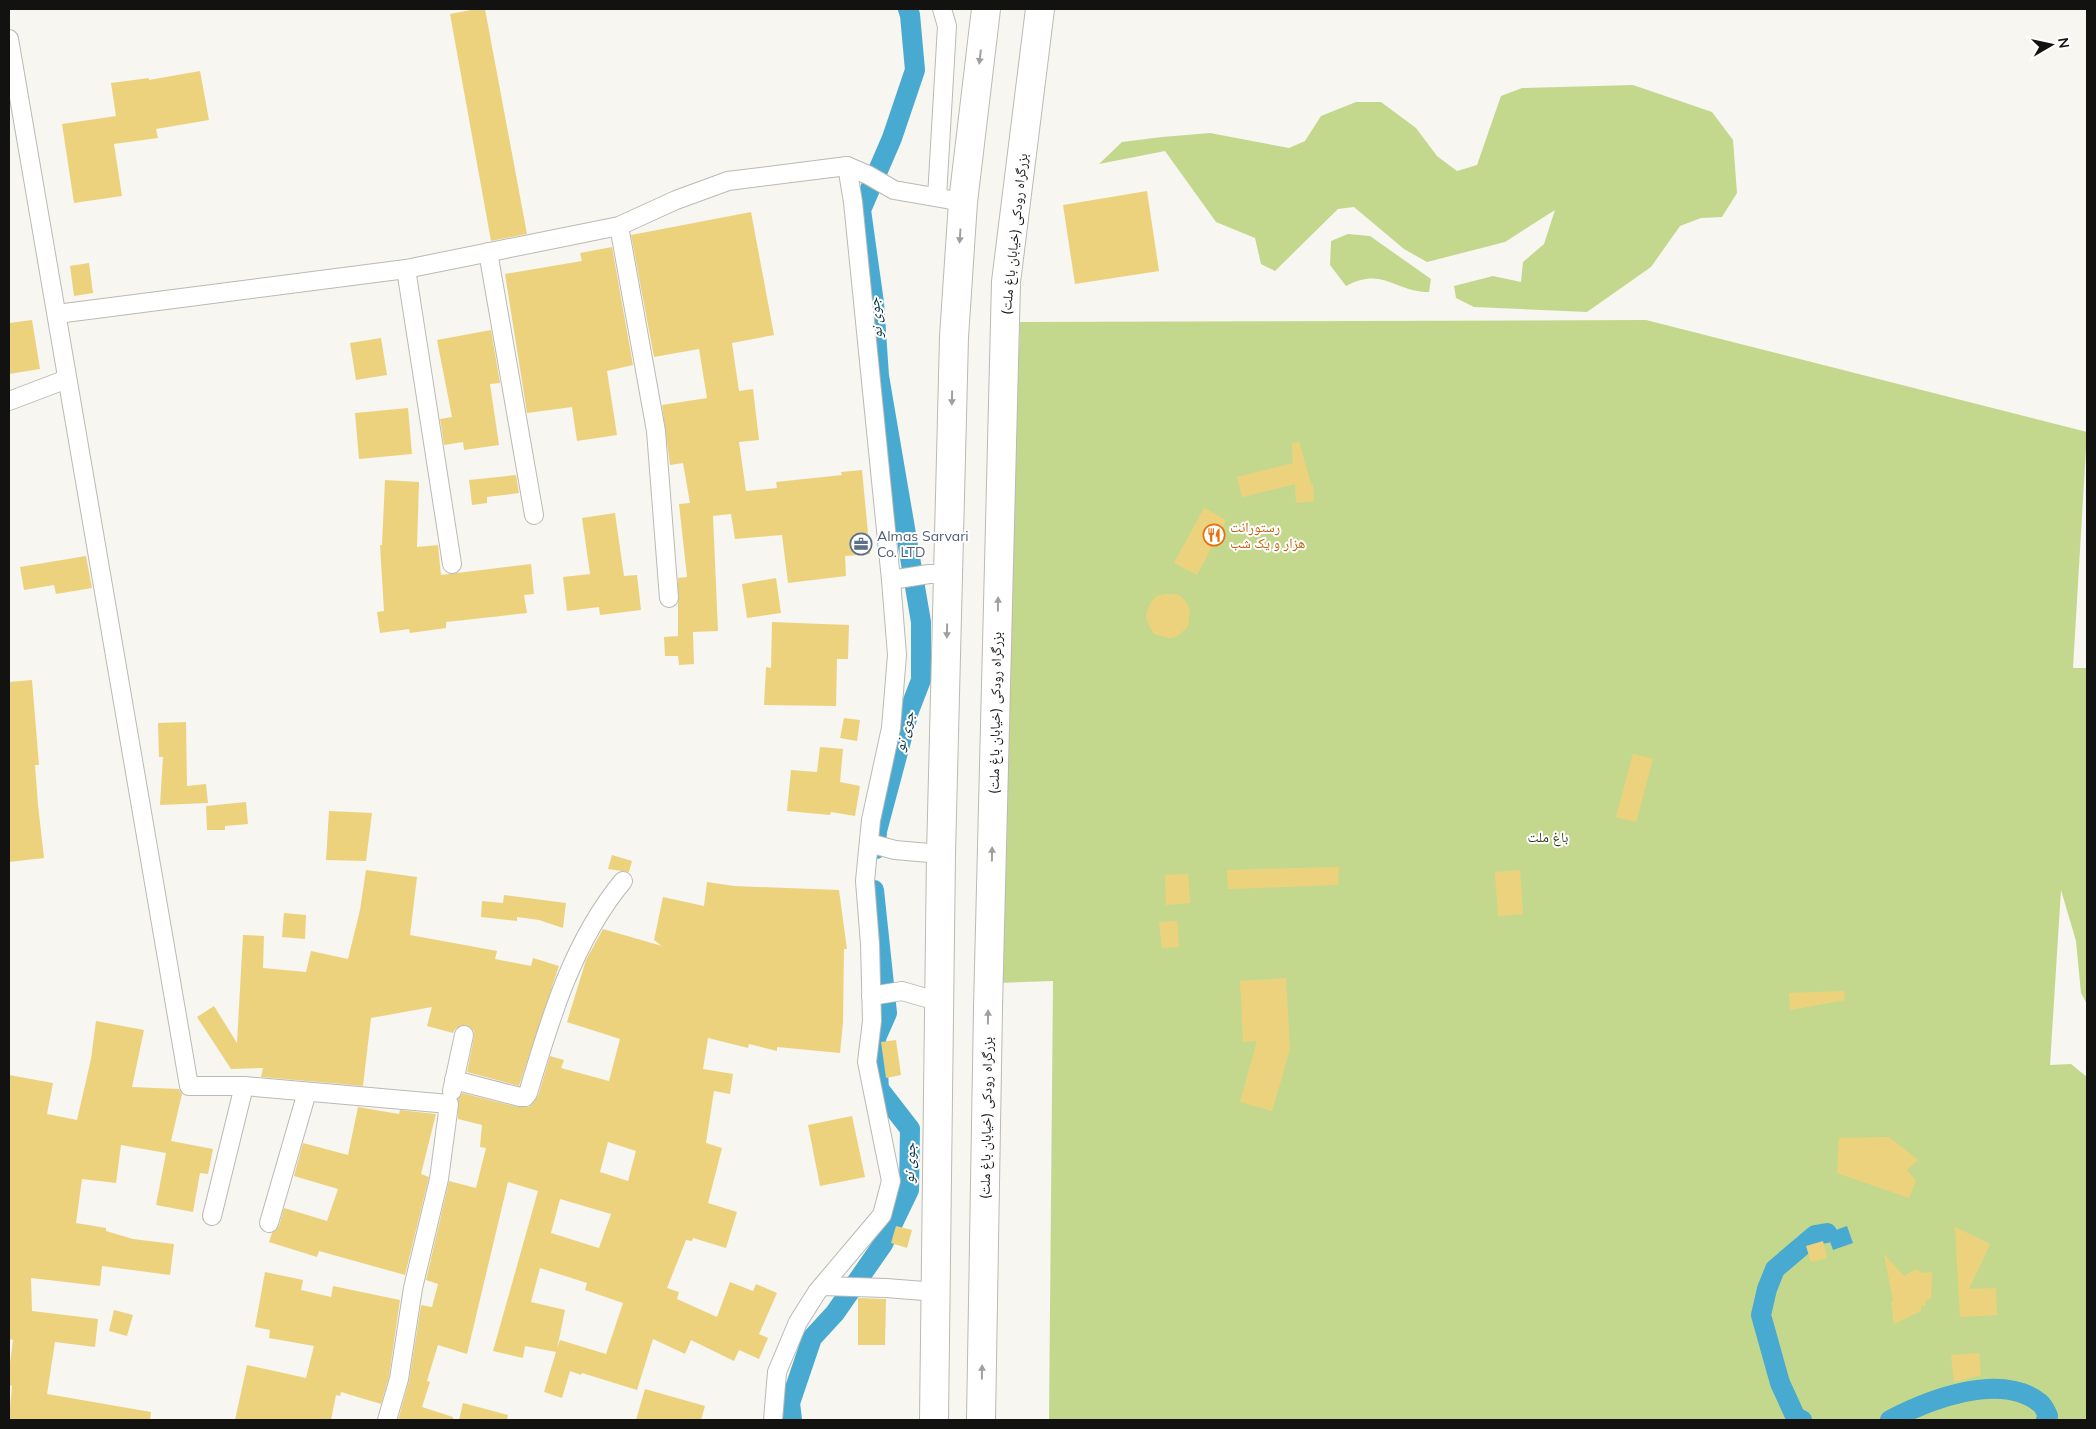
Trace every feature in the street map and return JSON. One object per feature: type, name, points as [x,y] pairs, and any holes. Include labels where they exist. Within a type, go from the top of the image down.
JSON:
[{"type":"highway","points":[[934,1420],[941,854],[939,574],[954,337],[950,199],[986,9]]},
{"type":"highway","name":"بزرگراه رودکی (خیابان باغ ملت)","points":[[981,1420],[988,1008],[1006,282],[1040,9]]},
{"type":"street","points":[[57,314],[406,269],[619,226],[676,200],[728,181],[847,166],[868,175],[894,190],[950,199],[947,26],[942,9]]},
{"type":"street","points":[[9,39],[189,1086],[244,1086],[449,1104]]},
{"type":"street","points":[[772,1420],[777,1372],[798,1322],[822,1286],[882,1215],[891,1181],[867,1062],[876,995],[864,881],[871,843],[871,820],[891,728],[897,655],[898,579],[853,202],[847,166]]},
{"type":"street","points":[[619,226],[656,431],[669,598]]},
{"type":"street","points":[[488,252],[534,515]]},
{"type":"street","points":[[406,269],[452,564]]},
{"type":"street","points":[[9,401],[67,379]]},
{"type":"street","points":[[898,579],[939,574]]},
{"type":"street","points":[[871,843],[895,850],[941,854]]},
{"type":"street","points":[[454,1080],[525,1097],[528,1093],[546,1030],[585,936],[605,903],[624,881]]},
{"type":"street","points":[[876,995],[902,991],[940,1002]]},
{"type":"street","points":[[387,1420],[400,1379],[413,1288],[439,1179],[449,1104],[464,1035]]},
{"type":"street","points":[[212,1216],[244,1086]]},
{"type":"street","points":[[269,1223],[307,1092]]},
{"type":"street","points":[[822,1286],[937,1292]]},
{"type":"green space","points":[[1633,85],[1712,112],[1733,140],[1737,193],[1722,217],[1701,218],[1680,226],[1651,267],[1587,312],[1474,307],[1456,298],[1454,286],[1493,276],[1521,282],[1523,262],[1544,244],[1555,210],[1505,242],[1427,262],[1404,249],[1354,207],[1338,209],[1275,271],[1261,264],[1255,238],[1216,222],[1165,151],[1099,164],[1122,142],[1162,137],[1210,133],[1289,148],[1305,141],[1321,116],[1356,102],[1381,102],[1416,128],[1437,156],[1457,171],[1477,165],[1501,96],[1522,88]]},
{"type":"green space","points":[[1348,234],[1370,236],[1431,279],[1429,292],[1417,291],[1379,279],[1369,278],[1346,286],[1330,265],[1331,241]]},
{"type":"green space","name":"باغ ملت","points":[[1646,320],[2087,432],[2073,668],[2087,668],[2087,1004],[2081,993],[2076,941],[2061,890],[2050,1065],[2071,1064],[2087,1077],[2087,1420],[1049,1420],[1053,981],[997,983],[1020,322]]},
{"type":"water","points":[[1847,1226],[1853,1243],[1833,1250],[1827,1233]]},
{"type":"building","points":[[485,9],[527,234],[491,241],[450,14]]},
{"type":"building","points":[[200,71],[209,120],[156,129],[158,138],[114,144],[122,196],[74,203],[62,124],[116,116],[111,83],[149,78],[149,80]]},
{"type":"building","points":[[1147,191],[1159,271],[1075,284],[1063,205]]},
{"type":"building","points":[[751,212],[774,335],[732,343],[739,391],[753,389],[759,440],[739,442],[746,491],[777,488],[776,482],[842,475],[841,472],[862,470],[870,554],[845,556],[846,576],[788,583],[782,535],[735,539],[731,514],[713,516],[718,631],[693,632],[694,664],[679,665],[678,656],[665,656],[664,637],[678,636],[678,578],[687,577],[679,504],[690,503],[683,463],[670,465],[662,405],[707,398],[699,349],[654,357],[631,235]]},
{"type":"building","points":[[612,247],[633,365],[607,371],[617,435],[577,441],[572,407],[527,413],[505,274],[582,261],[580,253]]},
{"type":"building","points":[[89,263],[93,293],[74,296],[70,266]]},
{"type":"building","points":[[32,320],[40,369],[9,374],[9,323]]},
{"type":"building","points":[[491,330],[500,383],[490,384],[499,445],[464,450],[463,442],[444,445],[440,419],[452,417],[437,340]]},
{"type":"building","points":[[381,338],[387,375],[356,380],[350,343]]},
{"type":"building","points":[[408,408],[412,454],[359,459],[355,413]]},
{"type":"building","points":[[1299,442],[1311,484],[1313,484],[1314,501],[1296,503],[1295,484],[1242,497],[1237,477],[1293,463],[1292,443]]},
{"type":"building","points":[[516,475],[519,493],[487,497],[487,503],[472,505],[469,480]]},
{"type":"building","points":[[385,480],[419,482],[417,547],[438,545],[441,575],[531,564],[534,594],[524,595],[527,613],[446,622],[446,628],[410,633],[409,629],[380,633],[377,612],[384,611],[380,545],[382,545]]},
{"type":"building","points":[[1204,508],[1226,520],[1197,575],[1174,563]]},
{"type":"building","points":[[615,513],[624,576],[637,575],[641,610],[600,615],[599,607],[567,611],[563,577],[590,574],[582,518]]},
{"type":"building","points":[[86,556],[92,588],[56,594],[54,585],[24,590],[20,567]]},
{"type":"building","points":[[776,578],[781,613],[747,618],[742,584]]},
{"type":"building","points":[[1178,594],[1187,603],[1190,611],[1188,627],[1176,637],[1169,638],[1154,634],[1147,622],[1146,615],[1151,602],[1157,596]]},
{"type":"building","points":[[772,622],[849,625],[848,659],[837,659],[836,706],[764,705],[766,667],[771,668]]},
{"type":"building","points":[[32,680],[39,765],[35,765],[44,858],[9,862],[9,682]]},
{"type":"building","points":[[844,718],[860,720],[857,741],[840,738]]},
{"type":"building","points":[[186,722],[187,786],[206,784],[208,803],[160,805],[163,757],[159,757],[158,723]]},
{"type":"building","points":[[820,747],[843,749],[840,782],[860,786],[855,816],[831,812],[830,815],[787,811],[791,770],[817,772]]},
{"type":"building","points":[[1633,754],[1653,759],[1636,822],[1616,817]]},
{"type":"building","points":[[246,802],[248,824],[225,826],[225,830],[207,830],[206,806]]},
{"type":"building","points":[[329,811],[372,813],[366,861],[326,860]]},
{"type":"building","points":[[612,855],[632,861],[629,872],[608,869]]},
{"type":"building","points":[[1339,867],[1338,885],[1228,889],[1227,870]]},
{"type":"building","points":[[366,870],[417,877],[410,935],[497,951],[495,959],[531,966],[533,958],[559,966],[519,1086],[467,1072],[474,1031],[466,1025],[456,1028],[453,1033],[427,1026],[432,1007],[371,1018],[363,1086],[261,1077],[263,1068],[231,1069],[197,1017],[214,1006],[237,1043],[243,935],[264,936],[263,968],[306,972],[311,951],[348,959],[360,910]]},
{"type":"building","points":[[1520,870],[1523,914],[1498,916],[1495,872]]},
{"type":"building","points":[[1188,874],[1190,903],[1166,905],[1165,875]]},
{"type":"building","points":[[707,882],[734,886],[839,890],[847,949],[844,949],[843,1023],[840,1053],[777,1047],[777,1051],[749,1044],[748,1048],[708,1038],[703,1069],[733,1074],[730,1094],[714,1091],[706,1143],[722,1148],[708,1203],[737,1212],[726,1248],[693,1238],[692,1241],[686,1240],[667,1288],[679,1292],[677,1299],[717,1317],[730,1282],[753,1291],[756,1284],[777,1293],[759,1334],[768,1338],[759,1359],[739,1350],[734,1361],[691,1340],[685,1354],[653,1339],[637,1390],[570,1371],[562,1398],[544,1392],[556,1352],[525,1346],[523,1358],[493,1351],[538,1191],[508,1182],[467,1354],[438,1345],[427,1381],[430,1382],[422,1407],[453,1417],[453,1420],[398,1420],[409,1381],[421,1305],[432,1307],[438,1284],[426,1280],[449,1181],[476,1188],[486,1148],[480,1147],[482,1125],[458,1119],[458,1099],[462,1093],[518,1107],[529,1107],[538,1096],[550,1056],[564,1060],[561,1068],[609,1081],[620,1039],[567,1022],[586,960],[603,929],[662,946],[654,940],[663,897],[704,906]],"holes":[[[608,1142],[636,1151],[628,1181],[600,1172]],[[560,1199],[611,1214],[599,1248],[551,1233]],[[540,1268],[587,1283],[585,1290],[623,1303],[606,1354],[560,1340],[557,1349],[565,1310],[531,1302]]]},
{"type":"building","points":[[504,895],[566,903],[563,928],[539,920],[517,917],[517,921],[481,917],[482,901],[503,903]]},
{"type":"building","points":[[284,913],[306,915],[305,939],[282,937]]},
{"type":"building","points":[[1177,921],[1179,947],[1162,948],[1159,922]]},
{"type":"building","points":[[1286,978],[1290,1049],[1272,1111],[1240,1102],[1257,1041],[1243,1042],[1240,981]]},
{"type":"building","points":[[1844,991],[1845,1000],[1790,1010],[1789,993]]},
{"type":"building","points":[[96,1021],[144,1030],[132,1087],[179,1089],[182,1094],[171,1141],[213,1149],[208,1174],[200,1173],[193,1212],[156,1205],[166,1153],[121,1145],[116,1183],[82,1179],[76,1223],[106,1228],[106,1231],[133,1239],[174,1244],[170,1275],[102,1266],[100,1286],[31,1278],[32,1311],[98,1319],[95,1347],[55,1342],[47,1394],[151,1412],[150,1420],[9,1420],[12,1386],[9,1385],[9,1370],[13,1340],[9,1339],[9,1075],[53,1083],[47,1114],[77,1120],[91,1059]]},
{"type":"building","points":[[896,1040],[901,1075],[886,1078],[881,1042]]},
{"type":"building","points":[[358,1107],[399,1114],[400,1110],[436,1114],[421,1174],[429,1177],[405,1275],[319,1251],[317,1257],[269,1242],[272,1233],[279,1226],[284,1208],[327,1221],[338,1189],[294,1176],[303,1143],[348,1155]]},
{"type":"building","points":[[852,1116],[865,1177],[820,1186],[808,1125]]},
{"type":"building","points":[[1889,1137],[1918,1160],[1907,1170],[1916,1181],[1909,1198],[1837,1173],[1839,1138]]},
{"type":"building","points":[[896,1226],[912,1230],[907,1248],[891,1243]]},
{"type":"building","points":[[1955,1227],[1990,1244],[1969,1289],[1996,1288],[1997,1315],[1960,1317]]},
{"type":"building","points":[[1823,1241],[1827,1258],[1811,1262],[1806,1246]]},
{"type":"building","points":[[1884,1254],[1904,1276],[1916,1269],[1922,1273],[1932,1272],[1931,1299],[1926,1300],[1925,1305],[1921,1307],[1921,1311],[1894,1324],[1891,1302],[1893,1301]]},
{"type":"building","points":[[265,1272],[303,1280],[301,1290],[331,1297],[333,1286],[400,1300],[389,1377],[381,1404],[341,1392],[340,1396],[336,1395],[331,1420],[235,1420],[247,1365],[306,1378],[314,1346],[269,1338],[270,1330],[255,1327]]},
{"type":"building","points":[[858,1298],[886,1299],[885,1345],[858,1345]]},
{"type":"building","points":[[114,1310],[133,1315],[127,1336],[109,1331]]},
{"type":"building","points":[[1979,1353],[1981,1375],[1954,1382],[1951,1355]]},
{"type":"building","points":[[645,1389],[705,1406],[701,1420],[636,1420]]},
{"type":"building","points":[[463,1403],[508,1415],[507,1420],[459,1420]]},
{"type":"waterway","name":"جوی نو","points":[[876,849],[877,831],[909,711],[921,680],[921,622],[879,376],[874,303],[861,210],[892,138],[915,70],[908,9]]},
{"type":"waterway","name":"جوی نو","points":[[792,1420],[790,1403],[812,1338],[835,1313],[883,1244],[909,1190],[910,1129],[879,1089],[876,1038],[887,1013],[874,890]]},
{"type":"waterway","points":[[1802,1420],[1796,1418],[1780,1383],[1761,1315],[1767,1289],[1775,1269],[1815,1235],[1827,1233]]},
{"type":"waterway","points":[[1890,1420],[1944,1397],[1985,1389],[2005,1389],[2024,1394],[2043,1406],[2048,1416],[2046,1420]]},
{"type":"place","name":"رستورانت هزار و یک شب","points":[[1214,535]]},
{"type":"place","name":"Almas Sarvari Co. LTD","points":[[861,544]]}]
